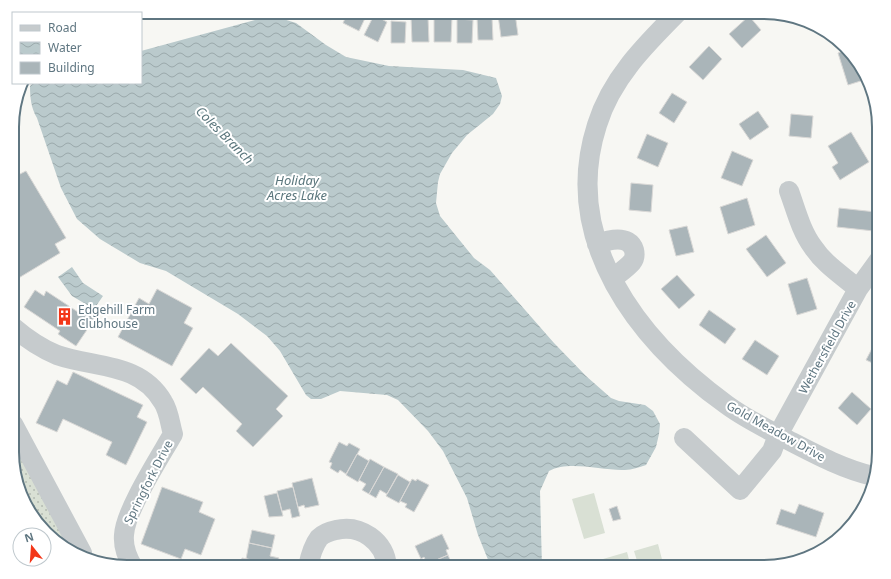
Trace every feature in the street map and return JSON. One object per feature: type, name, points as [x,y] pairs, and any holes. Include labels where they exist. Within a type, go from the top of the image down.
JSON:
[{"type":"street","name":"Gold Meadow Drive","points":[[671,19],[648,43],[622,74],[597,123],[590,154],[587,192],[588,209],[597,244],[612,279],[635,318],[675,362],[697,382],[728,406],[778,435],[843,467],[869,475]]},
{"type":"street","points":[[789,191],[803,231],[812,247],[824,261],[858,289]]},
{"type":"street","points":[[597,244],[612,240],[623,240],[631,244],[634,250],[635,256],[632,262],[612,279]]},
{"type":"street","name":"Wethersfield Drive","points":[[684,438],[740,490],[772,451],[778,435],[858,289],[872,270]]},
{"type":"street","name":"Springfork Drive","points":[[19,332],[37,346],[58,355],[117,368],[131,373],[143,380],[164,402],[173,434],[133,508],[124,534],[124,546],[130,560]]},
{"type":"street","points":[[19,435],[80,549]]},
{"type":"street","points":[[310,560],[313,549],[320,537],[331,531],[345,528],[358,530],[375,540],[382,550],[385,560]]},
{"type":"shaded area","points":[[19,446],[70,544],[46,523],[33,506],[23,480]]},
{"type":"shaded area","points":[[594,493],[605,533],[584,539],[572,499]]},
{"type":"shaded area","points":[[658,544],[662,560],[637,560],[634,551]]},
{"type":"shaded area","points":[[627,552],[629,560],[603,560]]},
{"type":"water","name":"Holiday Acres Lake","points":[[283,19],[296,23],[326,45],[346,57],[389,66],[463,70],[496,78],[502,96],[500,104],[493,114],[467,135],[452,153],[440,174],[436,203],[440,216],[474,258],[490,270],[554,343],[586,376],[611,398],[619,401],[645,405],[653,411],[660,424],[656,447],[646,465],[628,470],[566,466],[549,471],[540,491],[542,560],[488,560],[478,535],[467,498],[443,451],[428,431],[398,400],[387,395],[340,391],[321,399],[311,399],[306,395],[280,351],[267,336],[238,314],[166,271],[140,263],[100,239],[77,219],[61,188],[32,106],[30,86],[32,84],[142,84],[142,51],[255,20]]},
{"type":"water","points":[[72,267],[83,283],[103,296],[94,309],[72,296],[58,277]]},
{"type":"building","points":[[345,19],[365,19],[359,31],[343,23]]},
{"type":"building","points":[[372,19],[381,19],[387,22],[378,42],[364,35]]},
{"type":"building","points":[[411,19],[428,19],[429,42],[412,42]]},
{"type":"building","points":[[434,19],[452,19],[451,42],[434,42]]},
{"type":"building","points":[[457,19],[473,20],[472,43],[457,43]]},
{"type":"building","points":[[477,19],[492,19],[493,40],[478,40]]},
{"type":"building","points":[[499,19],[516,19],[518,35],[501,37]]},
{"type":"building","points":[[746,19],[752,19],[761,30],[742,48],[729,34]]},
{"type":"building","points":[[391,21],[406,22],[405,43],[391,43]]},
{"type":"building","points":[[709,46],[722,59],[703,80],[689,67]]},
{"type":"building","points":[[841,52],[850,61],[862,81],[848,85],[838,53]]},
{"type":"building","points":[[672,93],[687,102],[674,123],[659,113]]},
{"type":"building","points":[[758,111],[769,127],[750,140],[739,124]]},
{"type":"building","points":[[791,114],[813,116],[811,138],[789,136]]},
{"type":"building","points":[[851,132],[869,162],[840,180],[832,167],[838,163],[828,146]]},
{"type":"building","points":[[647,134],[668,143],[658,167],[637,158]]},
{"type":"building","points":[[732,151],[753,160],[742,186],[721,178]]},
{"type":"building","points":[[26,171],[66,238],[55,244],[60,253],[19,278],[19,174]]},
{"type":"building","points":[[631,183],[653,185],[651,212],[629,210]]},
{"type":"building","points":[[747,198],[755,225],[728,234],[720,207]]},
{"type":"building","points":[[839,208],[872,212],[872,231],[837,227]]},
{"type":"building","points":[[687,226],[694,252],[676,256],[669,230]]},
{"type":"building","points":[[766,235],[786,263],[767,277],[746,249]]},
{"type":"building","points":[[677,275],[695,295],[679,309],[661,289]]},
{"type":"building","points":[[807,278],[817,309],[797,315],[788,284]]},
{"type":"building","points":[[157,289],[192,308],[184,323],[193,328],[172,366],[118,337],[139,298],[149,304]]},
{"type":"building","name":"Edgehill Farm Clubhouse","points":[[35,290],[44,296],[46,291],[81,314],[83,311],[95,318],[76,346],[58,334],[60,331],[24,307]]},
{"type":"building","points":[[709,310],[736,329],[725,344],[699,325]]},
{"type":"building","points":[[755,340],[779,356],[767,375],[742,359]]},
{"type":"building","points":[[231,343],[288,396],[276,409],[283,416],[253,447],[236,431],[242,424],[203,387],[196,394],[180,379],[209,348],[218,356]]},
{"type":"building","points":[[872,348],[872,363],[866,360]]},
{"type":"building","points":[[73,372],[143,405],[137,417],[147,422],[126,465],[106,455],[112,442],[63,419],[57,432],[36,423],[57,380],[67,385]]},
{"type":"building","points":[[852,392],[871,409],[857,425],[838,408]]},
{"type":"building","points":[[339,442],[347,446],[349,443],[360,449],[346,474],[340,470],[338,473],[330,468],[332,463],[329,462]]},
{"type":"building","points":[[357,454],[369,461],[358,482],[346,475]]},
{"type":"building","points":[[370,459],[384,467],[369,494],[362,490],[366,484],[359,480]]},
{"type":"building","points":[[384,467],[398,474],[387,494],[380,490],[376,498],[369,494]]},
{"type":"building","points":[[398,475],[410,482],[399,503],[386,496]]},
{"type":"building","points":[[312,478],[319,505],[305,508],[304,505],[298,507],[292,483]]},
{"type":"building","points":[[412,479],[416,481],[417,479],[429,485],[414,512],[405,507],[407,504],[400,501]]},
{"type":"building","points":[[162,487],[203,502],[199,512],[215,519],[201,555],[185,549],[181,559],[141,544]]},
{"type":"building","points":[[293,487],[300,516],[292,518],[290,509],[282,511],[277,491]]},
{"type":"building","points":[[277,493],[283,516],[269,517],[264,496]]},
{"type":"building","points":[[799,504],[824,513],[816,537],[776,524],[781,509],[795,514]]},
{"type":"building","points":[[617,506],[621,519],[613,521],[609,509]]},
{"type":"building","points":[[252,530],[275,535],[272,548],[249,543]]},
{"type":"building","points":[[442,534],[449,549],[446,550],[448,555],[436,560],[425,560],[424,557],[421,559],[415,546]]},
{"type":"building","points":[[249,543],[272,548],[270,556],[279,558],[278,560],[246,559]]},
{"type":"building","points":[[448,555],[450,560],[436,560]]},
{"type":"building","points":[[242,558],[252,560],[242,560]]},
{"type":"place","name":"Edgehill Farm Clubhouse","points":[[65,316]]},
{"type":"water label","name":"Coles Branch","points":[[225,135]]}]
